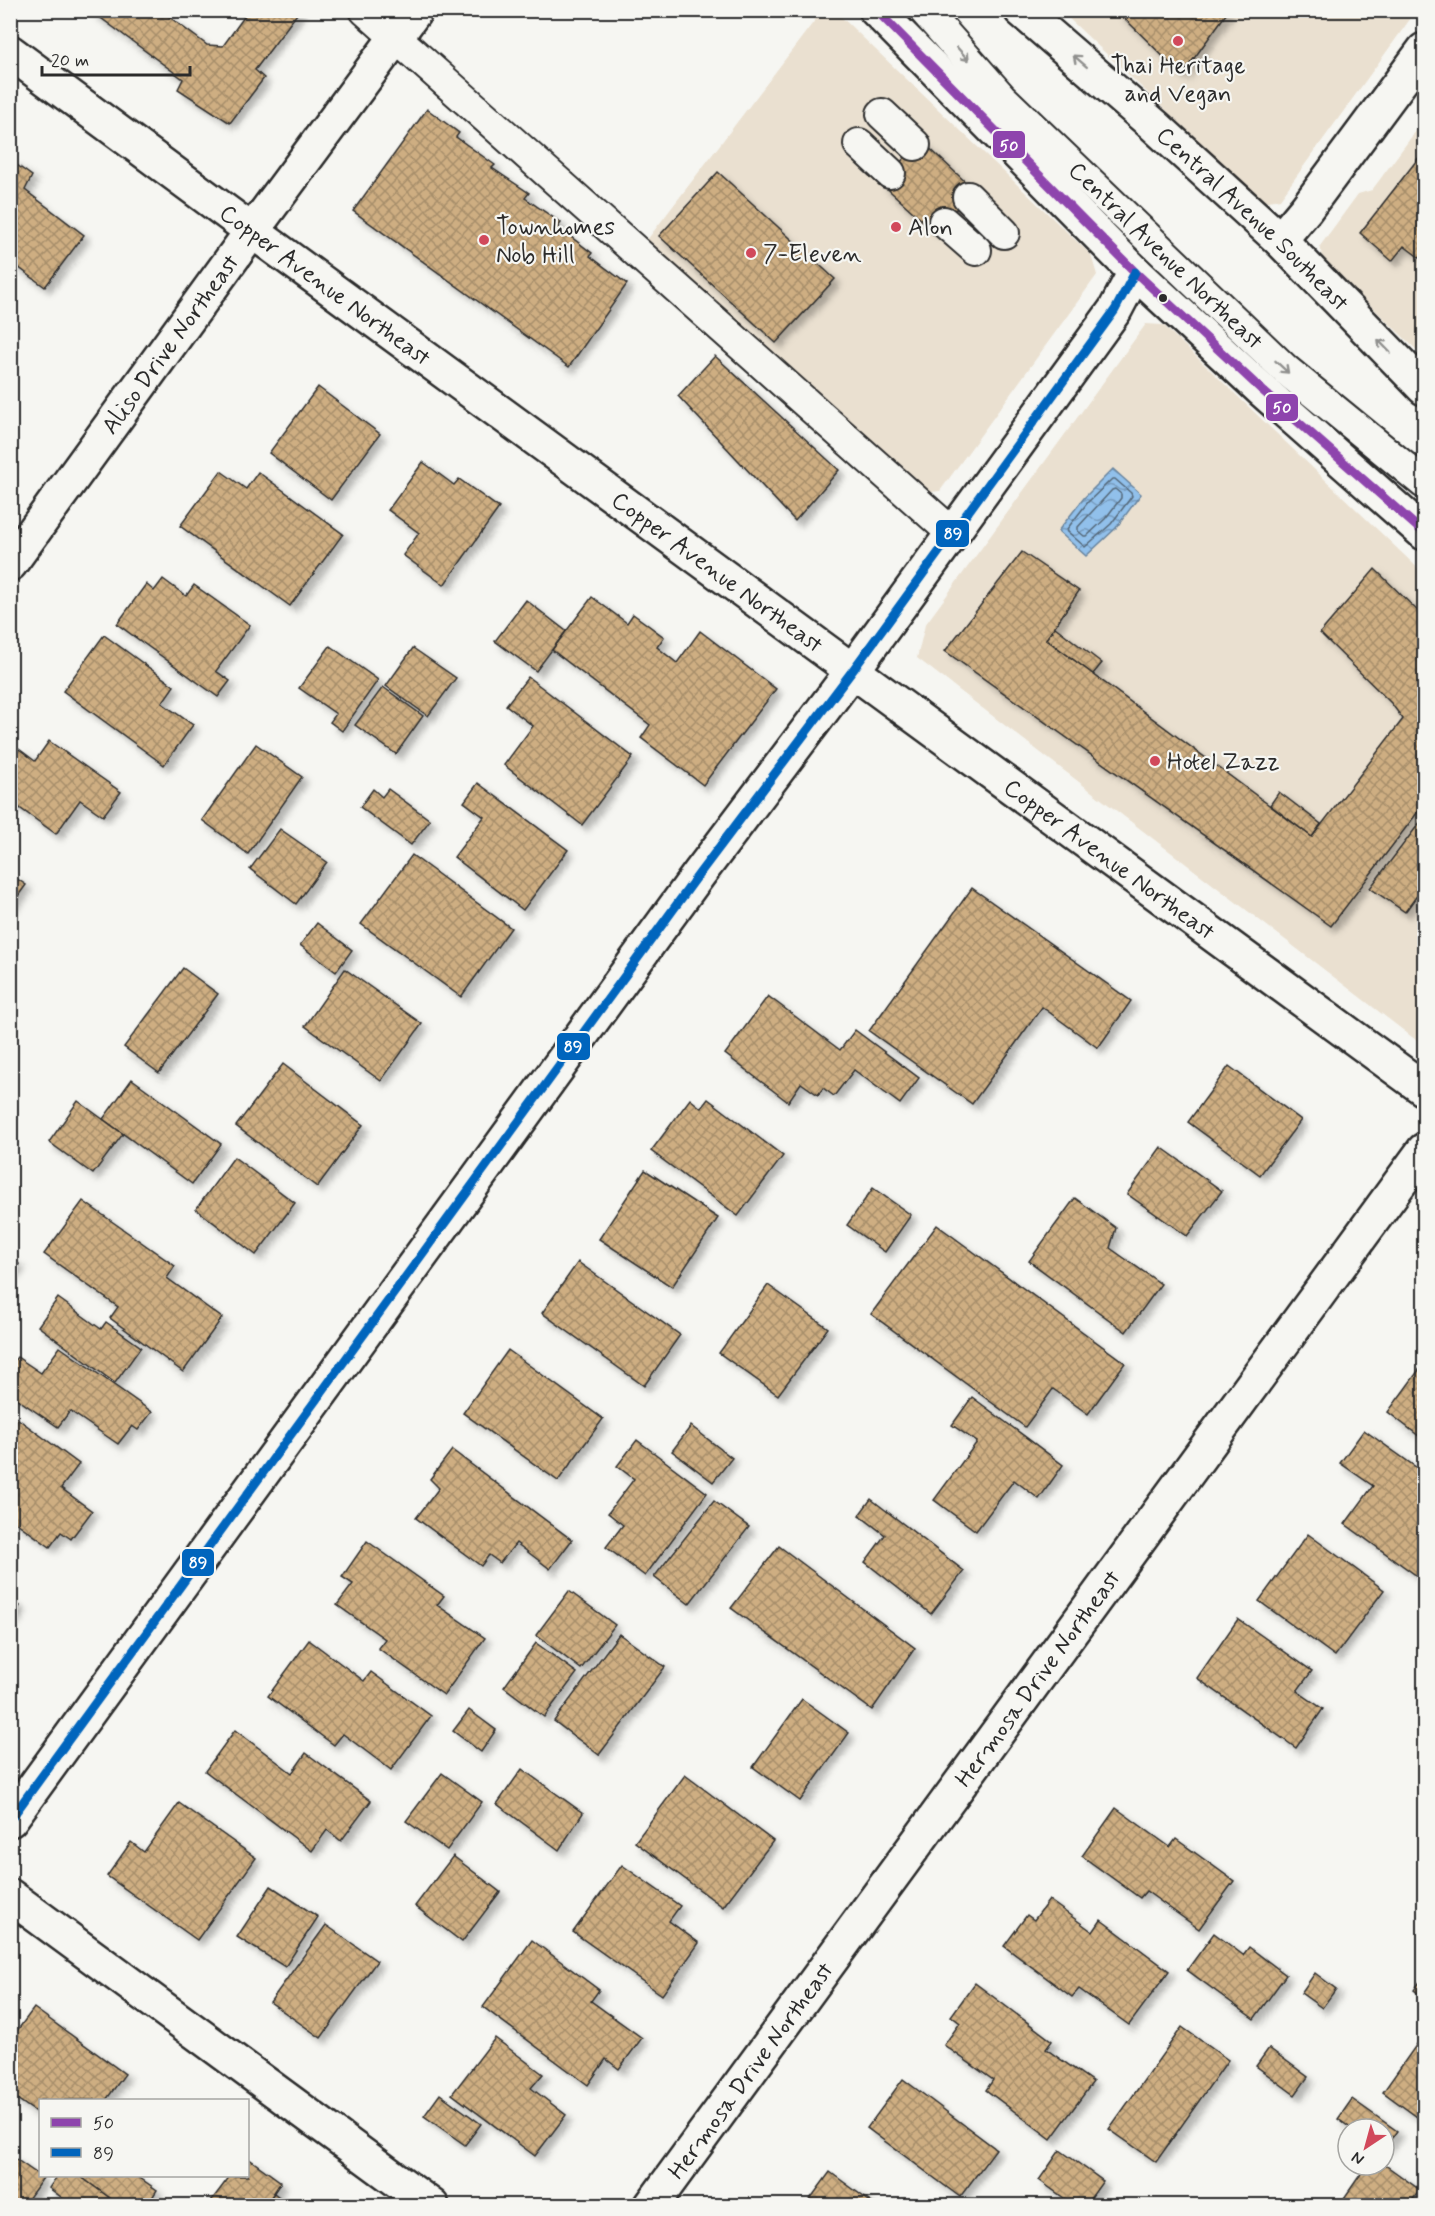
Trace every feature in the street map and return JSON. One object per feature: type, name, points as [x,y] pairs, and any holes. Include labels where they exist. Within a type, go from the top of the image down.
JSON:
[{"type":"street","name":"Aliso Drive Northeast","points":[[10,564],[416,10]]},
{"type":"street","name":"Central Avenue Northeast","points":[[876,10],[1135,272],[1263,391],[1425,533]]},
{"type":"street","name":"Central Avenue Southeast","points":[[1021,10],[1155,126],[1280,240],[1425,388]]},
{"type":"street","name":"Copper Avenue Northeast","points":[[10,52],[1425,1089]]},
{"type":"street","points":[[1280,240],[1423,55]]},
{"type":"street","points":[[10,1820],[692,884],[853,670],[951,532],[1115,310],[1135,272]]},
{"type":"street","name":"Hermosa Drive Northeast","points":[[651,2205],[1425,1150]]},
{"type":"street","points":[[10,1896],[432,2205]]},
{"type":"lane","points":[[365,10],[951,532]]},
{"type":"lane","name":"Central Avenue Northeast","points":[[924,10],[1001,97],[1286,370],[1425,483]]},
{"type":"lane","points":[[882,114],[915,146]]},
{"type":"lane","points":[[859,144],[890,173]]},
{"type":"lane","points":[[968,197],[1004,232]]},
{"type":"lane","points":[[944,222],[976,250]]},
{"type":"shaded area","points":[[822,11],[835,11],[1091,255],[1097,275],[940,491],[924,493],[647,240]]},
{"type":"shaded area","points":[[1061,11],[1416,11],[1280,199],[1263,202]]},
{"type":"shaded area","points":[[1424,120],[1424,357],[1323,260],[1320,246],[1358,194],[1372,190]]},
{"type":"shaded area","points":[[1146,324],[1163,325],[1424,574],[1424,1042],[1416,1040],[917,658],[925,625]]},
{"type":"water","points":[[1113,469],[1141,494],[1116,528],[1086,556],[1058,531],[1084,498]]},
{"type":"building","points":[[90,10],[160,10],[207,45],[223,46],[249,10],[300,10],[255,70],[264,78],[230,123],[178,89],[183,79]]},
{"type":"building","points":[[1116,10],[1229,10],[1182,75]]},
{"type":"building","name":"Townhomes Nob Hill","points":[[427,109],[459,133],[456,137],[495,165],[492,168],[529,193],[525,198],[561,223],[558,227],[592,253],[590,256],[627,284],[569,367],[353,211]]},
{"type":"building","points":[[921,140],[974,190],[935,232],[881,183]]},
{"type":"building","points":[[1424,151],[1424,261],[1404,246],[1392,261],[1360,233]]},
{"type":"building","points":[[10,160],[32,176],[25,190],[84,235],[45,287],[10,261]]},
{"type":"building","points":[[718,172],[835,279],[776,343],[659,236]]},
{"type":"building","points":[[715,356],[839,470],[795,521],[678,396]]},
{"type":"building","points":[[318,387],[380,434],[331,500],[269,453]]},
{"type":"building","points":[[423,462],[454,485],[459,479],[499,508],[444,585],[403,555],[419,533],[388,510]]},
{"type":"building","points":[[221,471],[246,489],[258,472],[343,534],[290,606],[180,526]]},
{"type":"building","name":"Hotel Zazz","points":[[1022,552],[1079,591],[1046,639],[1312,837],[1403,719],[1391,703],[1320,633],[1375,569],[1424,617],[1424,804],[1331,926],[945,651]]},
{"type":"building","points":[[163,579],[186,596],[194,585],[250,625],[216,671],[230,681],[218,697],[117,624],[146,584],[154,591]]},
{"type":"building","points":[[592,597],[627,623],[633,614],[664,637],[657,647],[677,663],[700,631],[776,689],[703,785],[641,738],[650,725],[552,650]]},
{"type":"building","points":[[526,600],[566,631],[536,671],[495,641]]},
{"type":"building","points":[[1055,627],[1102,663],[1093,674],[1046,639]]},
{"type":"building","points":[[104,635],[174,686],[162,703],[193,725],[164,765],[63,691]]},
{"type":"building","points":[[330,646],[378,680],[342,731],[330,722],[336,714],[299,688]]},
{"type":"building","points":[[413,648],[456,678],[428,716],[386,686]]},
{"type":"building","points":[[528,677],[633,757],[582,825],[504,765],[533,726],[506,705]]},
{"type":"building","points":[[383,687],[423,716],[396,754],[355,725]]},
{"type":"building","points":[[49,741],[121,792],[103,816],[80,800],[56,834],[10,801],[10,761],[19,749],[35,761]]},
{"type":"building","points":[[256,744],[302,777],[248,854],[202,820]]},
{"type":"building","points":[[478,783],[568,850],[523,910],[454,857],[484,817],[464,802]]},
{"type":"building","points":[[373,789],[382,797],[388,789],[430,820],[411,845],[360,807]]},
{"type":"building","points":[[1279,792],[1321,824],[1312,837],[1270,805]]},
{"type":"building","points":[[1424,817],[1424,886],[1405,912],[1370,888]]},
{"type":"building","points":[[280,829],[327,862],[296,904],[250,869]]},
{"type":"building","points":[[412,855],[511,928],[461,997],[361,924]]},
{"type":"building","points":[[10,874],[26,885],[10,907]]},
{"type":"building","points":[[972,888],[1131,1001],[1098,1048],[1042,1007],[972,1104],[869,1031]]},
{"type":"building","points":[[317,923],[352,950],[336,972],[300,945]]},
{"type":"building","points":[[183,968],[218,994],[159,1073],[124,1047]]},
{"type":"building","points":[[345,969],[422,1024],[381,1081],[305,1026]]},
{"type":"building","points":[[768,996],[840,1050],[855,1030],[919,1078],[900,1104],[854,1070],[834,1096],[823,1088],[818,1095],[801,1083],[788,1102],[725,1054]]},
{"type":"building","points":[[283,1064],[363,1125],[317,1187],[236,1126]]},
{"type":"building","points":[[1229,1066],[1301,1120],[1260,1175],[1188,1122]]},
{"type":"building","points":[[132,1079],[221,1144],[192,1184],[103,1119]]},
{"type":"building","points":[[690,1099],[701,1108],[708,1099],[783,1156],[738,1216],[651,1151]]},
{"type":"building","points":[[78,1101],[123,1134],[93,1174],[49,1142]]},
{"type":"building","points":[[1161,1147],[1222,1191],[1187,1236],[1127,1194]]},
{"type":"building","points":[[234,1157],[295,1203],[256,1255],[196,1209]]},
{"type":"building","points":[[645,1170],[718,1218],[672,1287],[599,1239]]},
{"type":"building","points":[[873,1188],[911,1215],[885,1252],[847,1225]]},
{"type":"building","points":[[1075,1198],[1116,1228],[1110,1248],[1161,1284],[1126,1332],[1029,1261]]},
{"type":"building","points":[[83,1201],[175,1266],[167,1278],[222,1318],[183,1372],[110,1318],[118,1307],[44,1254]]},
{"type":"building","points":[[937,1225],[1125,1363],[1088,1414],[1053,1389],[1025,1427],[871,1314]]},
{"type":"building","points":[[10,1257],[19,1264],[10,1275]]},
{"type":"building","points":[[578,1262],[680,1335],[644,1386],[542,1313]]},
{"type":"building","points":[[768,1285],[828,1328],[778,1395],[719,1353]]},
{"type":"building","points":[[58,1298],[101,1329],[106,1322],[141,1347],[115,1383],[38,1326]]},
{"type":"building","points":[[60,1347],[152,1412],[138,1430],[132,1426],[118,1444],[70,1411],[58,1427],[10,1394],[10,1366],[17,1357],[41,1373]]},
{"type":"building","points":[[508,1350],[603,1419],[558,1481],[463,1413]]},
{"type":"building","points":[[1424,1363],[1424,1440],[1388,1412]]},
{"type":"building","points":[[972,1397],[1063,1465],[1039,1499],[1014,1480],[976,1531],[934,1500],[977,1442],[952,1425]]},
{"type":"building","points":[[10,1413],[79,1464],[61,1488],[92,1511],[71,1539],[61,1532],[50,1547],[10,1518]]},
{"type":"building","points":[[691,1426],[732,1458],[713,1482],[672,1451]]},
{"type":"building","points":[[1364,1430],[1424,1473],[1424,1581],[1345,1524],[1373,1486],[1340,1463]]},
{"type":"building","points":[[637,1440],[707,1493],[645,1576],[606,1547],[623,1525],[608,1513],[634,1479],[617,1466]]},
{"type":"building","points":[[452,1450],[572,1540],[550,1569],[516,1543],[500,1563],[489,1555],[481,1566],[416,1518],[439,1488],[430,1479]]},
{"type":"building","points":[[871,1499],[964,1571],[931,1614],[865,1562],[885,1535],[859,1515]]},
{"type":"building","points":[[714,1501],[749,1527],[689,1604],[654,1577]]},
{"type":"building","points":[[1308,1534],[1384,1590],[1335,1656],[1259,1601]]},
{"type":"building","points":[[367,1541],[444,1596],[437,1605],[485,1638],[444,1695],[378,1648],[385,1639],[337,1605],[353,1584],[342,1577]]},
{"type":"building","points":[[779,1546],[915,1648],[872,1710],[731,1608]]},
{"type":"building","points":[[569,1591],[615,1625],[581,1669],[536,1635]]},
{"type":"building","points":[[10,1599],[20,1606],[10,1622]]},
{"type":"building","points":[[1238,1619],[1312,1671],[1297,1691],[1323,1709],[1296,1748],[1197,1678]]},
{"type":"building","points":[[619,1634],[665,1667],[599,1755],[554,1721]]},
{"type":"building","points":[[309,1640],[364,1681],[371,1672],[431,1716],[391,1770],[343,1734],[334,1745],[268,1696]]},
{"type":"building","points":[[536,1643],[577,1673],[544,1717],[504,1687]]},
{"type":"building","points":[[802,1699],[849,1733],[800,1801],[753,1767]]},
{"type":"building","points":[[469,1710],[496,1730],[481,1752],[453,1731]]},
{"type":"building","points":[[235,1730],[292,1773],[306,1753],[371,1801],[341,1841],[327,1830],[312,1851],[205,1771]]},
{"type":"building","points":[[522,1769],[583,1813],[559,1850],[497,1804]]},
{"type":"building","points":[[442,1773],[482,1802],[447,1850],[406,1821]]},
{"type":"building","points":[[685,1775],[773,1841],[723,1907],[635,1842]]},
{"type":"building","points":[[179,1803],[256,1858],[197,1940],[107,1876],[131,1842],[144,1852]]},
{"type":"building","points":[[1116,1808],[1170,1847],[1176,1839],[1234,1881],[1199,1929],[1146,1891],[1140,1898],[1082,1856]]},
{"type":"building","points":[[453,1856],[500,1892],[462,1942],[415,1906]]},
{"type":"building","points":[[622,1865],[680,1906],[669,1921],[699,1943],[662,1995],[573,1932]]},
{"type":"building","points":[[271,1886],[318,1917],[285,1967],[237,1937]]},
{"type":"building","points":[[1049,1900],[1093,1932],[1101,1920],[1169,1971],[1129,2025],[1079,1989],[1072,1997],[1004,1946],[1027,1915],[1034,1920]]},
{"type":"building","points":[[326,1925],[377,1961],[321,2038],[270,2002]]},
{"type":"building","points":[[1214,1933],[1243,1955],[1249,1947],[1286,1975],[1254,2019],[1187,1970]]},
{"type":"building","points":[[532,1940],[599,1990],[591,2001],[642,2038],[619,2069],[606,2059],[588,2085],[483,2007]]},
{"type":"building","points":[[1315,1973],[1336,1989],[1322,2008],[1301,1993]]},
{"type":"building","points":[[1424,1976],[1424,1998],[1414,1990]]},
{"type":"building","points":[[975,1983],[1052,2041],[1046,2049],[1093,2082],[1051,2139],[986,2090],[993,2080],[944,2045],[960,2023],[951,2016]]},
{"type":"building","points":[[34,2008],[125,2074],[107,2099],[39,2099],[39,2114],[10,2094],[10,2040]]},
{"type":"building","points":[[1182,2027],[1228,2060],[1156,2162],[1109,2129]]},
{"type":"building","points":[[1424,2034],[1424,2122],[1383,2092]]},
{"type":"building","points":[[495,2038],[543,2074],[531,2088],[566,2115],[535,2156],[452,2094]]},
{"type":"building","points":[[1269,2048],[1308,2077],[1295,2095],[1256,2066]]},
{"type":"building","points":[[903,2079],[996,2149],[960,2197],[867,2128]]},
{"type":"building","points":[[440,2094],[481,2124],[465,2145],[424,2116]]},
{"type":"building","points":[[1352,2099],[1377,2117],[1339,2117]]},
{"type":"building","points":[[1060,2150],[1103,2181],[1085,2206],[1075,2206],[1039,2180]]},
{"type":"building","points":[[10,2155],[43,2178],[28,2199],[37,2206],[10,2206]]},
{"type":"building","points":[[249,2159],[281,2182],[265,2206],[208,2205],[229,2177],[249,2177]]},
{"type":"building","points":[[830,2172],[876,2206],[805,2206]]},
{"type":"building","points":[[1396,2173],[1420,2190],[1408,2206],[1349,2206],[1342,2201],[1359,2177],[1396,2177]]},
{"type":"building","points":[[56,2177],[81,2177],[109,2197],[103,2206],[73,2206],[49,2188]]},
{"type":"building","points":[[81,2177],[138,2177],[157,2190],[147,2206],[121,2206]]},
{"type":"building","points":[[274,2193],[291,2206],[265,2206]]},
{"type":"transit line","name":"50","points":[[876,10],[1135,272],[1263,391],[1424,533]]},
{"type":"transit line","name":"89","points":[[10,1820],[699,874],[853,670],[1115,310],[1135,272]]},
{"type":"place","name":"Thai Heritage and Vegan","points":[[1178,41]]},
{"type":"place","name":"Alon","points":[[896,227]]},
{"type":"place","name":"Townhomes Nob Hill","points":[[484,240]]},
{"type":"place","name":"7-Eleven","points":[[751,253]]},
{"type":"place","name":"Hotel Zazz","points":[[1155,761]]}]
